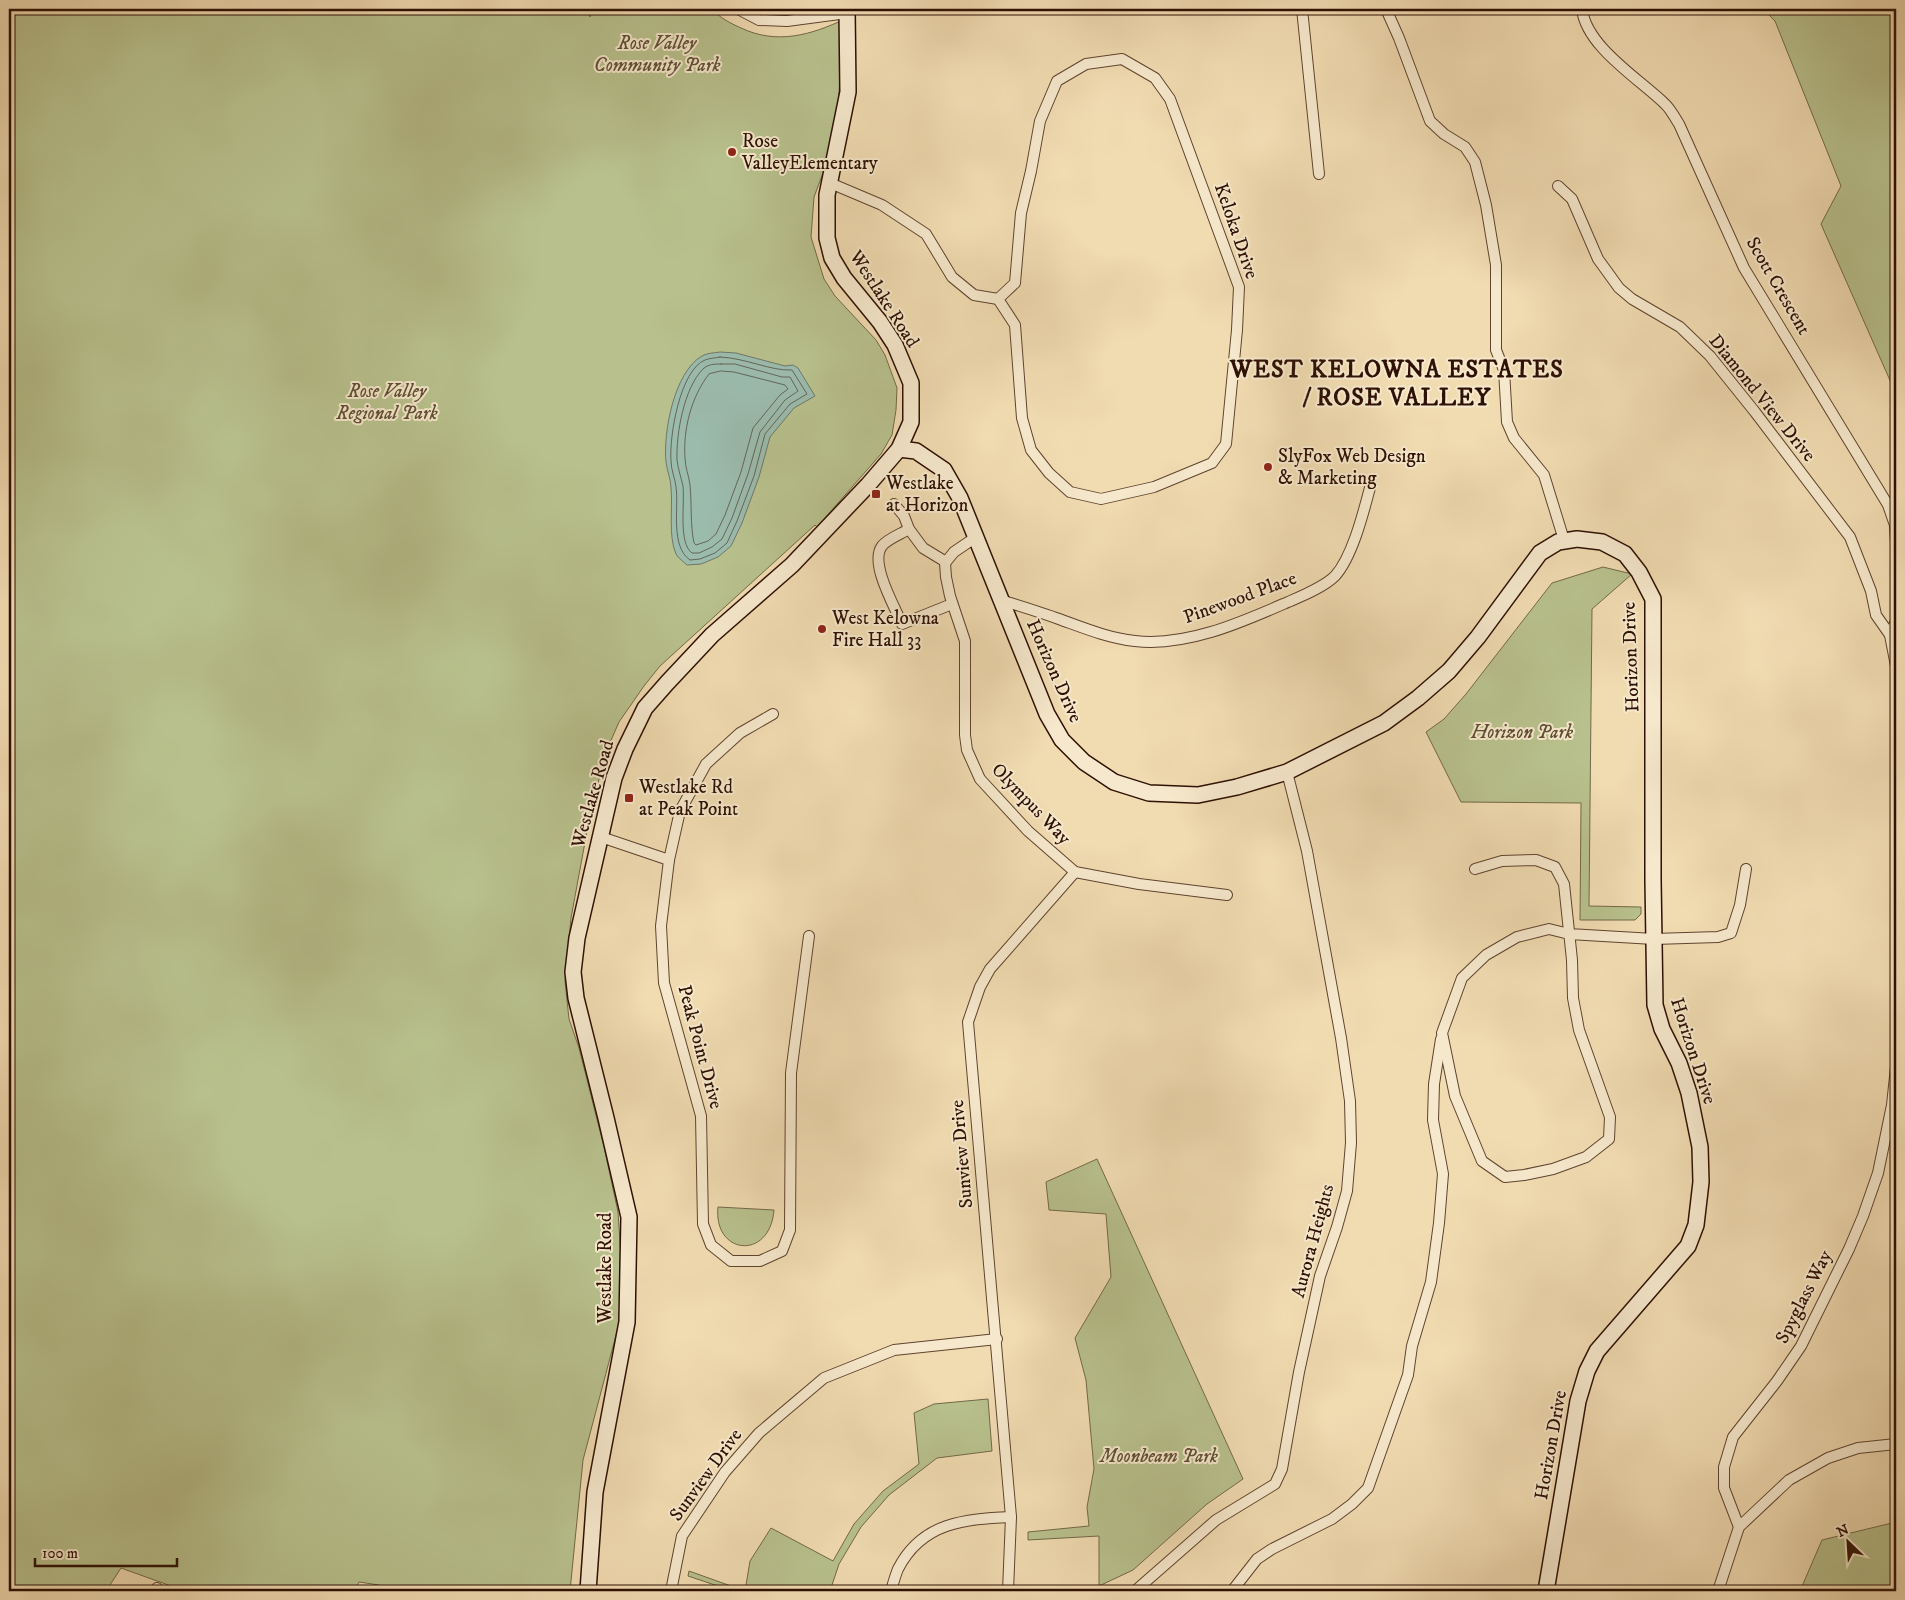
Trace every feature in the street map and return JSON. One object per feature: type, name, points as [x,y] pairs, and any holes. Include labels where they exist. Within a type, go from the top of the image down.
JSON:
[{"type":"street","points":[[738,9],[759,20],[780,21],[847,11]]},
{"type":"street","points":[[1302,9],[1319,174]]},
{"type":"street","points":[[1386,9],[1399,38],[1430,122],[1444,134],[1465,147],[1475,162],[1486,204],[1496,265],[1496,350],[1504,370],[1507,422],[1514,438],[1544,476],[1564,540]]},
{"type":"street","name":"Scott Crescent","points":[[1582,9],[1590,32],[1637,81],[1667,106],[1679,124],[1744,268],[1888,505],[1895,525],[1896,542]]},
{"type":"street","name":"Westlake Road","points":[[588,1591],[595,1492],[627,1322],[629,1217],[576,998],[573,972],[577,938],[614,778],[624,749],[645,708],[712,635],[792,565],[868,485],[898,449],[911,422],[911,383],[895,346],[880,322],[844,278],[832,258],[827,238],[827,195],[848,92],[847,11]]},
{"type":"street","name":"Keloka Drive","points":[[1122,59],[1155,78],[1170,99],[1239,287],[1237,330],[1226,444],[1212,463],[1154,487],[1100,499],[1070,492],[1049,473],[1031,450],[1022,418],[1015,325],[998,299],[1015,283],[1021,213],[1040,121],[1057,81],[1086,64],[1122,59]]},
{"type":"street","points":[[830,183],[882,205],[926,234],[952,277],[974,295],[998,299]]},
{"type":"street","name":"Diamond View Drive","points":[[1558,186],[1572,198],[1598,259],[1619,288],[1632,299],[1680,327],[1710,356],[1756,412],[1850,537],[1871,591],[1876,615],[1890,635]]},
{"type":"street","name":"Horizon Drive","points":[[898,449],[916,451],[944,470],[960,498],[1047,714],[1062,740],[1084,762],[1114,782],[1150,793],[1198,796],[1237,787],[1287,772],[1384,723],[1418,698],[1449,671],[1478,637],[1540,553],[1564,540],[1577,539],[1602,542],[1625,554],[1639,572],[1653,599],[1655,1005],[1662,1029],[1679,1063],[1689,1093],[1700,1148],[1701,1182],[1696,1225],[1688,1246],[1597,1351],[1587,1371],[1578,1401],[1546,1591]]},
{"type":"street","name":"Pinewood Place","points":[[1001,600],[1105,636],[1137,642],[1174,640],[1213,631],[1308,593],[1334,576],[1347,554],[1362,518],[1371,484]]},
{"type":"street","points":[[894,504],[904,516],[908,530],[923,548],[946,562],[954,552],[976,537]]},
{"type":"street","points":[[908,530],[882,546],[877,558],[880,574],[902,624],[952,604]]},
{"type":"street","name":"Olympus Way","points":[[946,562],[946,576],[952,604],[965,641],[965,735],[967,750],[980,779],[995,797],[1028,831],[1074,872],[1139,884],[1227,895]]},
{"type":"street","points":[[1896,621],[1890,635],[1896,666]]},
{"type":"street","name":"Peak Point Drive","points":[[773,714],[740,733],[706,764],[680,810],[669,860],[660,926],[664,983],[701,1116],[703,1224],[711,1245],[731,1260],[760,1261],[782,1251],[790,1230],[791,1073],[809,936]]},
{"type":"street","name":"Aurora Heights","points":[[1135,1591],[1216,1520],[1275,1484],[1282,1469],[1298,1372],[1320,1276],[1347,1192],[1351,1143],[1350,1101],[1307,851],[1287,772]]},
{"type":"street","points":[[601,837],[669,860]]},
{"type":"street","points":[[1442,1033],[1455,1096],[1482,1161],[1505,1177],[1553,1169],[1578,1160],[1586,1157],[1609,1139],[1610,1117],[1579,1030],[1573,998],[1564,884],[1555,867],[1536,860],[1502,861],[1475,870]]},
{"type":"street","points":[[1232,1591],[1257,1559],[1272,1548],[1332,1519],[1352,1504],[1368,1488],[1408,1375],[1412,1346],[1431,1282],[1443,1174],[1433,1120],[1434,1084],[1442,1033],[1462,978],[1486,955],[1517,938],[1550,929],[1569,934],[1654,939],[1718,937],[1731,933],[1740,905],[1746,869]]},
{"type":"street","name":"Sunview Drive","points":[[1008,1591],[1011,1517],[968,1022],[980,987],[990,970],[1074,872]]},
{"type":"street","name":"Spyglass Way","points":[[1739,1527],[1724,1488],[1724,1467],[1733,1436],[1777,1381],[1801,1346],[1849,1249],[1878,1173],[1892,1105],[1896,1067]]},
{"type":"street","name":"Sunview Drive","points":[[671,1591],[682,1536],[724,1472],[759,1432],[824,1378],[894,1350],[997,1339]]},
{"type":"street","points":[[1718,1591],[1739,1527],[1789,1480],[1828,1458],[1858,1448],[1896,1444]]},
{"type":"street","points":[[891,1591],[898,1569],[914,1546],[935,1530],[951,1523],[974,1518],[1011,1517]]},
{"type":"green space","name":"Rose Valley Regional Park","points":[[9,9],[586,9],[590,17],[593,9],[712,9],[725,20],[741,28],[754,33],[781,37],[819,30],[845,19],[835,141],[814,197],[811,237],[824,279],[835,296],[876,340],[885,355],[897,388],[892,435],[881,454],[817,527],[815,525],[660,666],[619,722],[605,754],[588,826],[571,918],[565,981],[569,1019],[579,1048],[618,1212],[622,1272],[619,1324],[583,1460],[570,1591],[381,1591],[379,1585],[359,1582],[354,1591],[185,1591],[121,1568],[106,1591],[9,1591]]},
{"type":"green space","points":[[1763,9],[1896,9],[1896,394],[1821,224],[1841,186],[1775,21]]},
{"type":"green space","name":"Horizon Park","points":[[1603,567],[1632,574],[1592,609],[1589,906],[1641,907],[1641,914],[1635,920],[1580,920],[1581,803],[1461,802],[1426,732],[1444,719],[1466,694],[1552,583]]},
{"type":"green space","name":"Moonbeam Park","points":[[1097,1159],[1243,1479],[1207,1504],[1133,1570],[1099,1586],[1099,1536],[1028,1540],[1028,1532],[1089,1526],[1087,1507],[1094,1469],[1086,1380],[1075,1338],[1111,1277],[1106,1214],[1049,1210],[1046,1182]]},
{"type":"green space","points":[[718,1207],[774,1210],[770,1226],[763,1238],[753,1244],[743,1246],[732,1242],[724,1235],[719,1223]]},
{"type":"green space","points":[[988,1399],[992,1451],[937,1458],[889,1495],[861,1527],[839,1564],[830,1591],[745,1591],[750,1561],[771,1528],[833,1561],[854,1524],[883,1491],[919,1464],[914,1413],[934,1404]]},
{"type":"green space","points":[[1896,1522],[1896,1591],[1800,1591],[1822,1540]]},
{"type":"green space","points":[[689,1571],[745,1591],[733,1591],[688,1576]]},
{"type":"water","points":[[720,352],[736,353],[785,366],[793,365],[798,368],[815,396],[794,408],[770,437],[759,477],[742,523],[731,546],[718,557],[701,564],[687,565],[676,554],[672,539],[671,485],[667,465],[666,435],[672,404],[684,375],[692,364],[702,356]]},
{"type":"place","name":"Rose ValleyElementary","points":[[732,152]]},
{"type":"place","name":"SlyFox Web Design & Marketing","points":[[1268,467]]},
{"type":"place","name":"Westlake at Horizon","points":[[876,494]]},
{"type":"place","name":"West Kelowna Fire Hall 33","points":[[822,629]]},
{"type":"place","name":"Westlake Rd at Peak Point","points":[[629,798]]},
{"type":"district","name":"WEST KELOWNA ESTATES / ROSE VALLEY","points":[[1397,384]]},
{"type":"park label","name":"Rose Valley Community Park","points":[[657,54]]}]
